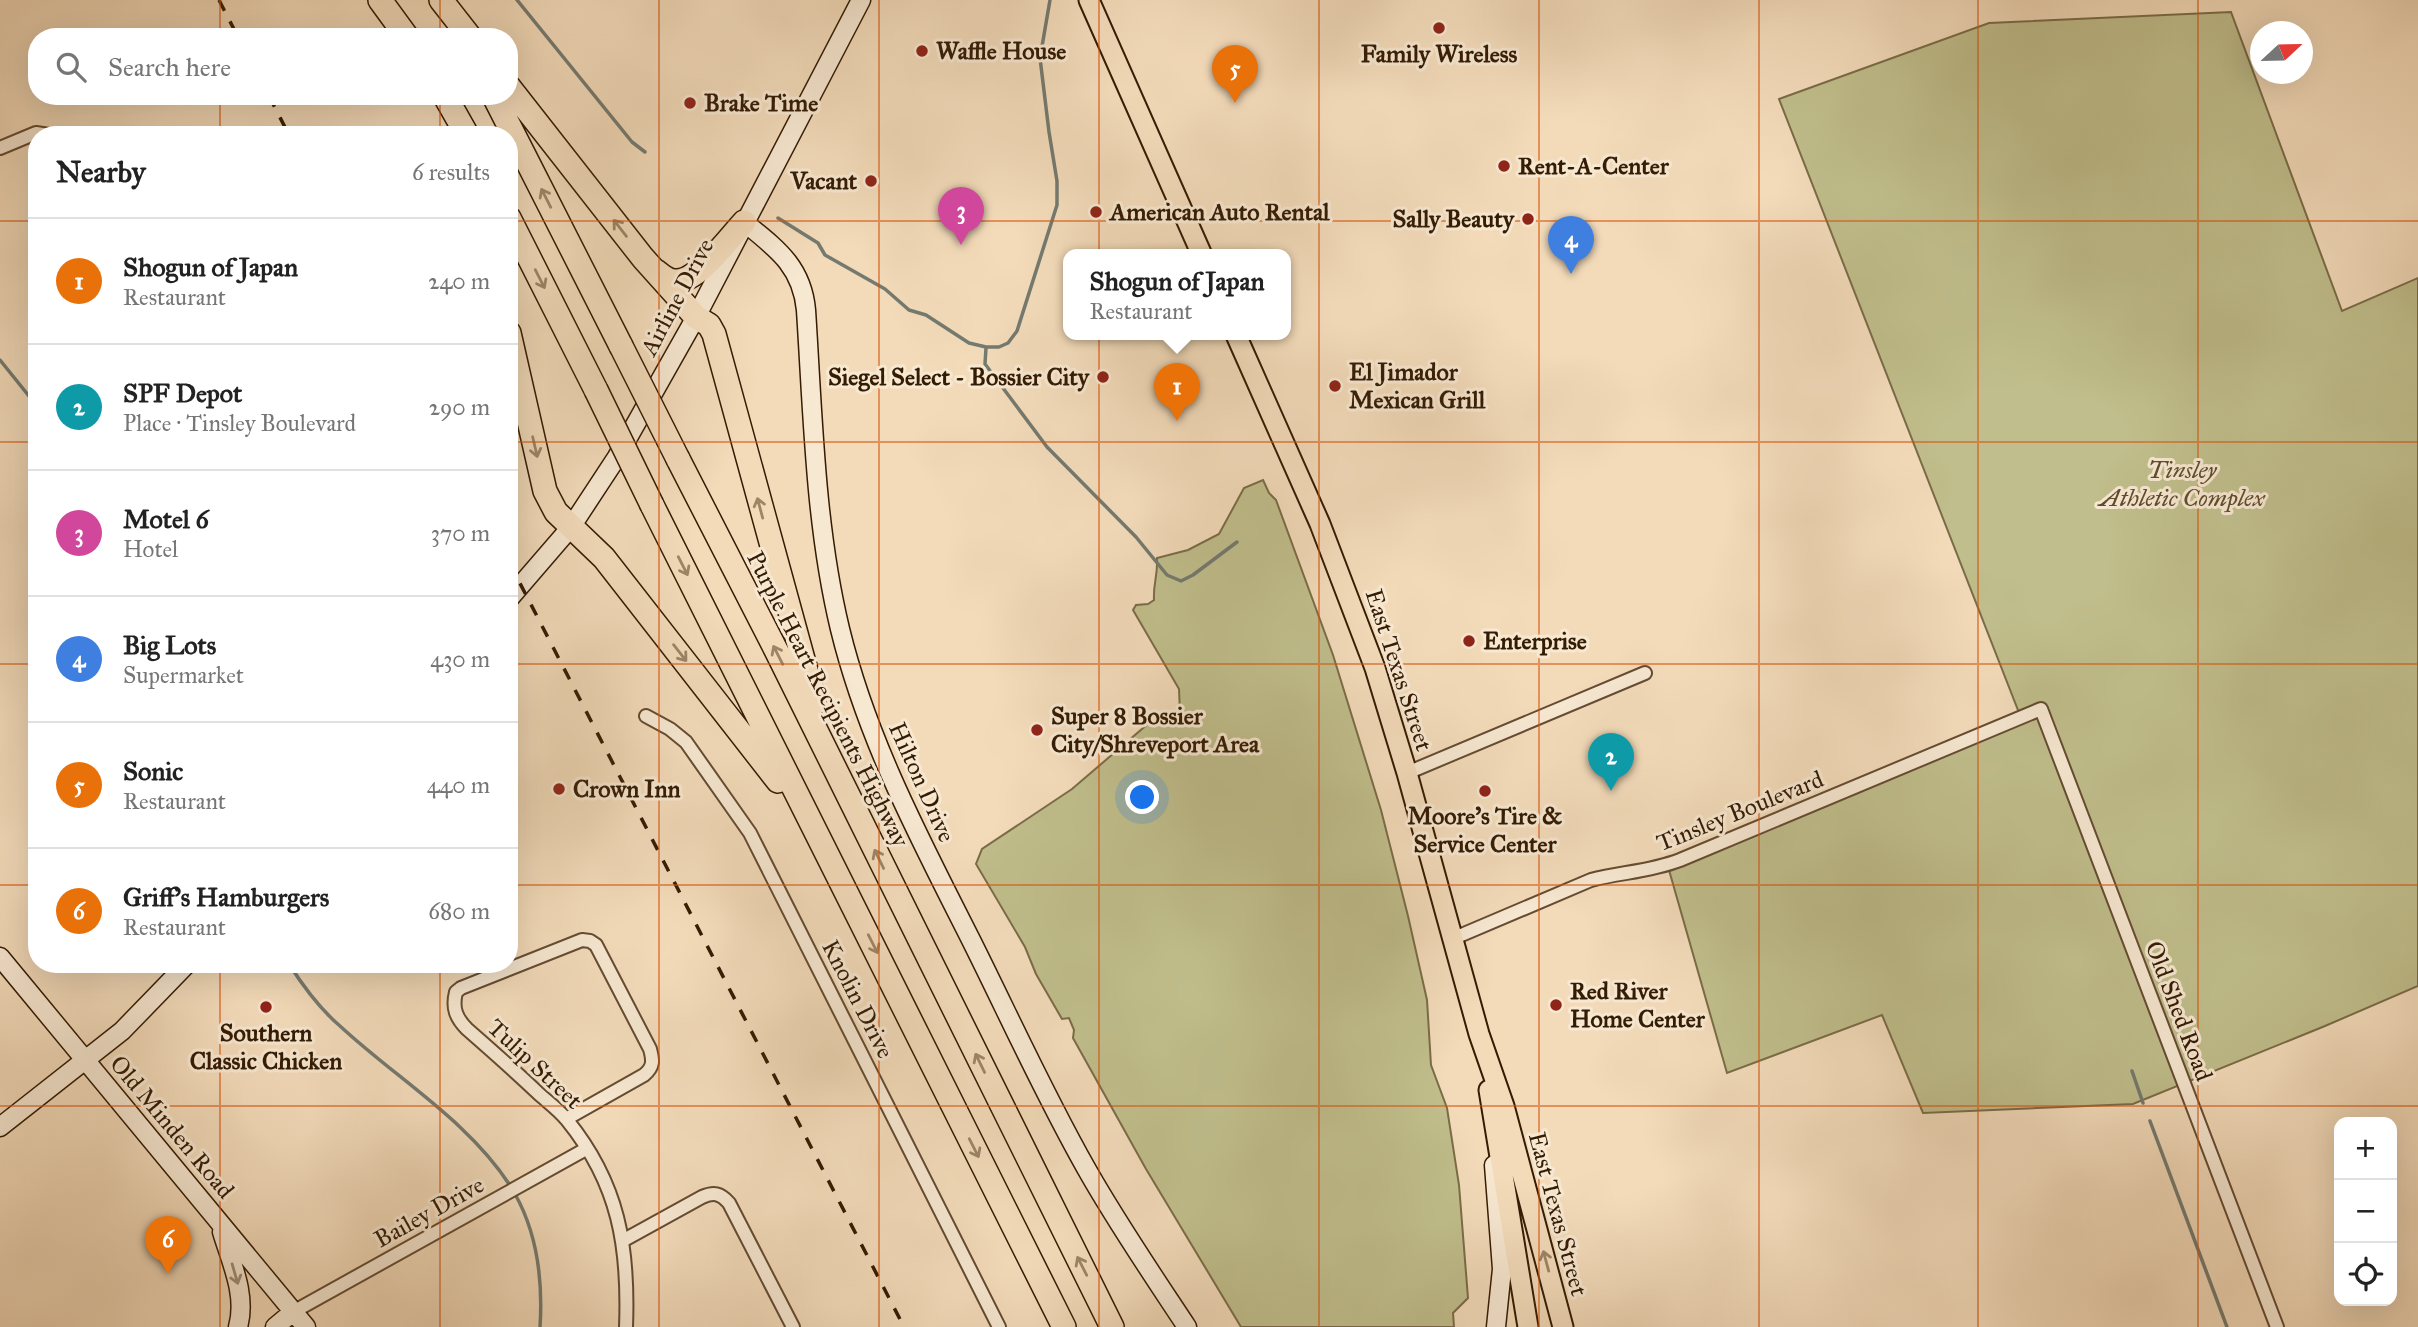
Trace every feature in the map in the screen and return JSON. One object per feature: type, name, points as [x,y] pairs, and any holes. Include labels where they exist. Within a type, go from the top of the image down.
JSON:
[{"type":"highway","points":[[380,0],[400,28]]},
{"type":"highway","points":[[431,0],[451,28]]},
{"type":"highway","points":[[441,0],[463,28]]},
{"type":"highway","points":[[518,98],[643,258],[696,317],[709,325],[714,334],[808,682],[853,807]]},
{"type":"highway","points":[[439,105],[448,126]]},
{"type":"highway","points":[[450,105],[462,126]]},
{"type":"highway","name":"Purple Heart Recipients Highway","points":[[499,105],[509,126]]},
{"type":"highway","name":"Purple Heart Recipients Highway","points":[[518,143],[776,650],[1112,1327]]},
{"type":"highway","points":[[643,258],[668,280],[676,282],[690,278],[744,222]]},
{"type":"highway","points":[[518,236],[1064,1327]]},
{"type":"highway","points":[[518,372],[547,497],[556,512],[604,558],[777,778],[856,911]]},
{"type":"main road","name":"Airline Drive","points":[[518,589],[571,527],[617,457],[696,317],[860,0]]},
{"type":"main road","points":[[1089,0],[1199,249]]},
{"type":"main road","name":"Hilton Drive","points":[[744,222],[774,246],[790,264],[802,288],[820,519],[828,570],[848,660],[872,733],[908,815],[1071,1142],[1114,1215],[1187,1327]]},
{"type":"main road","name":"East Texas Street","points":[[1238,340],[1345,586],[1375,668],[1479,1034],[1504,1106],[1563,1327]]},
{"type":"main road","name":"Old Minden Road","points":[[0,957],[306,1327]]},
{"type":"main road","points":[[0,1127],[122,1031],[178,973]]},
{"type":"main road","name":"East Texas Street","points":[[1479,1034],[1528,1327]]},
{"type":"main road","points":[[1490,1095],[1502,1269],[1496,1327]]},
{"type":"main road","points":[[219,1222],[240,1292],[241,1314],[237,1327]]},
{"type":"main road","points":[[275,1327],[293,1312]]},
{"type":"street","points":[[0,148],[28,136]]},
{"type":"street","points":[[1407,773],[1645,673]]},
{"type":"street","name":"Tinsley Boulevard","points":[[1452,939],[1591,880],[1652,870],[1680,860],[2041,709]]},
{"type":"street","name":"Old Shed Road","points":[[2041,709],[2277,1327]]},
{"type":"street","name":"Knolin Drive","points":[[646,716],[687,742],[744,821],[999,1327]]},
{"type":"street","name":"Tulip Street","points":[[518,964],[575,941],[590,941],[602,955],[650,1049],[652,1067],[644,1074],[566,1119]]},
{"type":"street","name":"Tulip Street","points":[[496,973],[456,992],[453,1007],[460,1021],[566,1119],[586,1149],[609,1192],[624,1240],[627,1271],[626,1327]]},
{"type":"street","name":"Bailey Drive","points":[[293,1312],[586,1149]]},
{"type":"street","points":[[624,1240],[702,1198],[715,1193],[721,1195],[729,1203],[793,1327]]},
{"type":"green space","name":"Tinsley Athletic Complex","points":[[2231,12],[2250,63],[2250,84],[2258,84],[2342,311],[2418,278],[2418,986],[2133,1104],[1923,1113],[1882,1015],[1727,1073],[1669,870],[2023,723],[1779,99],[1989,23]]},
{"type":"green space","points":[[1263,480],[1276,500],[1333,655],[1381,810],[1427,1000],[1431,1065],[1447,1108],[1459,1185],[1468,1298],[1453,1313],[1454,1327],[1241,1327],[1146,1169],[1073,1038],[1074,1030],[1069,1018],[1062,1019],[1036,974],[1025,947],[976,864],[982,849],[1072,789],[1149,723],[1180,714],[1179,689],[1133,610],[1136,605],[1148,604],[1154,600],[1157,558],[1188,550],[1219,534],[1244,488]]},
{"type":"waterway","points":[[517,0],[632,142],[645,152]]},
{"type":"waterway","points":[[778,218],[818,243],[825,255],[885,289],[909,310],[926,315],[969,343],[986,347],[999,347],[1008,343],[1017,331],[1057,205],[1057,181],[1040,58],[1050,0]]},
{"type":"waterway","points":[[986,348],[985,364],[1047,447],[1136,537],[1167,575],[1181,581],[1237,542]]},
{"type":"waterway","points":[[0,360],[28,395]]},
{"type":"waterway","points":[[295,973],[312,997],[333,1019],[475,1141],[511,1187]]},
{"type":"waterway","points":[[2132,1071],[2143,1103]]},
{"type":"waterway","points":[[2150,1121],[2227,1327]]},
{"type":"waterway","points":[[515,1194],[534,1242],[541,1292],[540,1327]]},
{"type":"railway","points":[[219,0],[233,28]]},
{"type":"railway","points":[[274,105],[284,126]]},
{"type":"railway","points":[[518,579],[904,1327]]},
{"type":"place","name":"Family Wireless","points":[[1439,28]]},
{"type":"place","name":"Waffle House","points":[[922,51]]},
{"type":"place","name":"Brake Time","points":[[690,103]]},
{"type":"place","name":"Sonic","points":[[1235,103]]},
{"type":"place","name":"Rent-A-Center","points":[[1504,166]]},
{"type":"place","name":"Vacant","points":[[871,181]]},
{"type":"place","name":"American Auto Rental","points":[[1096,212]]},
{"type":"place","name":"Sally Beauty","points":[[1528,219]]},
{"type":"place","name":"Motel 6","points":[[961,245]]},
{"type":"place","name":"Big Lots","points":[[1571,274]]},
{"type":"place","name":"Siegel Select - Bossier City","points":[[1103,377]]},
{"type":"place","name":"El Jimador Mexican Grill","points":[[1335,386]]},
{"type":"place","name":"Shogun of Japan","points":[[1177,421]]},
{"type":"place","name":"Enterprise","points":[[1469,641]]},
{"type":"place","name":"Super 8 Bossier City/Shreveport Area","points":[[1037,730]]},
{"type":"place","name":"Crown Inn","points":[[559,789]]},
{"type":"place","name":"Moore's Tire & Service Center","points":[[1485,791]]},
{"type":"place","name":"SPF Depot","points":[[1611,791]]},
{"type":"place","name":"Red River Home Center","points":[[1556,1005]]},
{"type":"place","name":"Southern Classic Chicken","points":[[266,1007]]},
{"type":"place","name":"Griff's Hamburgers","points":[[168,1274]]}]
